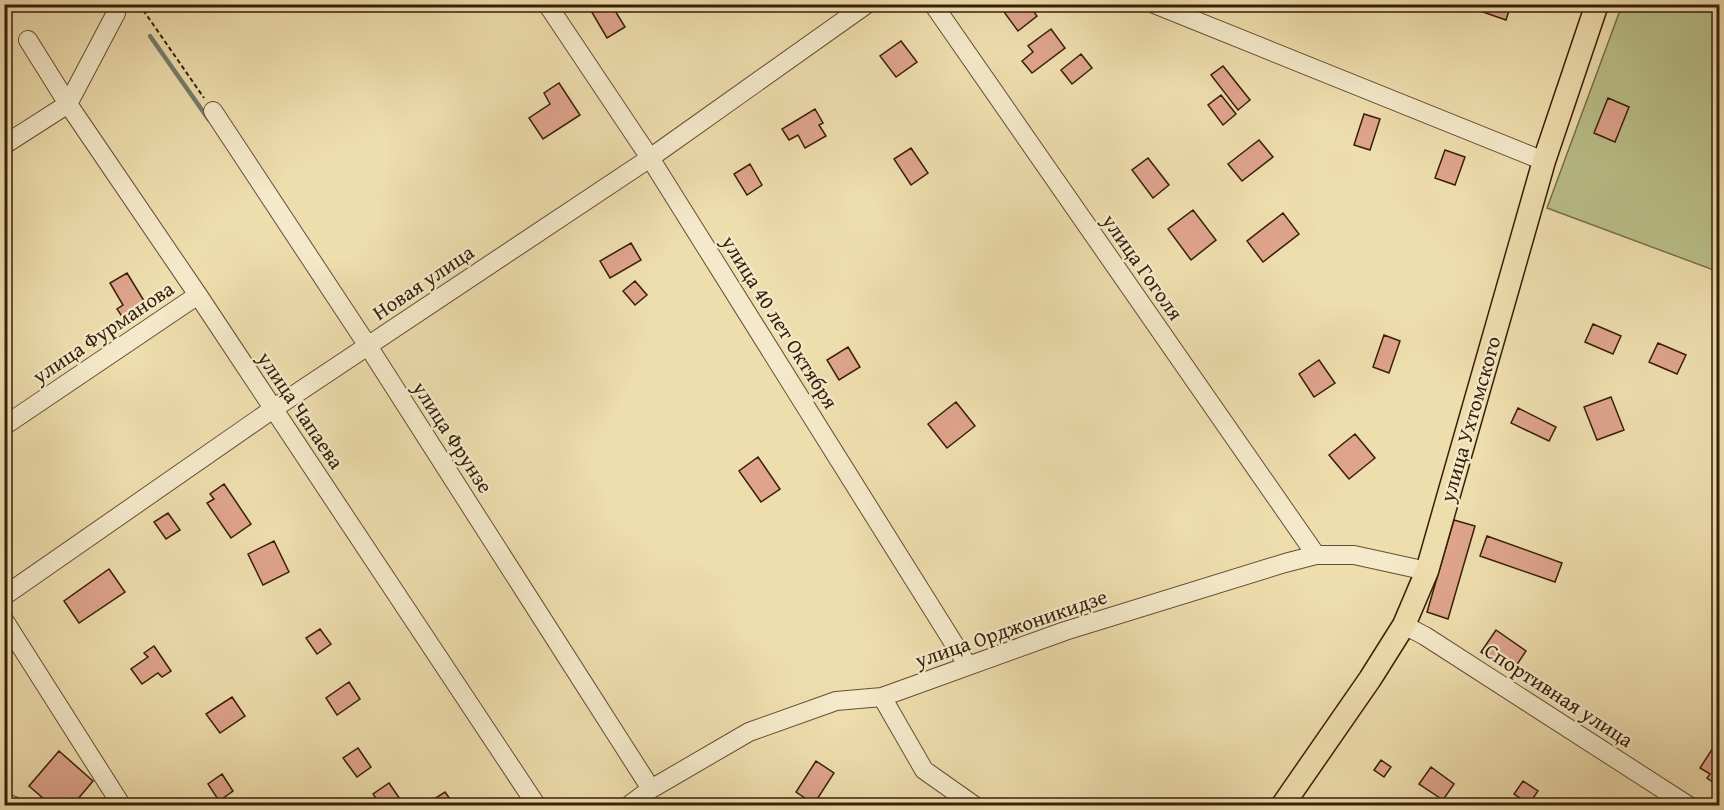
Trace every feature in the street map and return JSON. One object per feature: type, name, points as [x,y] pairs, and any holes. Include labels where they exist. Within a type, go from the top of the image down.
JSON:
[{"type":"main road","name":"улица Ухтомского","points":[[1282,806],[1404,625],[1427,571],[1544,161],[1597,4]]},
{"type":"street","name":"улица 40 лет Октября","points":[[548,4],[650,158],[968,666]]},
{"type":"street","name":"Новая улица","points":[[4,596],[273,409],[650,158],[867,4]]},
{"type":"street","name":"улица Гоголя","points":[[933,4],[1316,555]]},
{"type":"street","points":[[1154,4],[1544,161]]},
{"type":"street","points":[[4,145],[68,104],[116,13]]},
{"type":"street","name":"улица Чапаева","points":[[28,40],[68,104],[198,295],[537,806]]},
{"type":"street","name":"улица Фрунзе","points":[[213,111],[368,346],[651,789]]},
{"type":"street","name":"улица Фурманова","points":[[4,426],[198,295]]},
{"type":"street","name":"улица Орджоникидзе","points":[[628,806],[651,789],[749,732],[836,700],[882,697],[1065,631],[1316,555],[1354,555],[1427,571]]},
{"type":"street","points":[[4,620],[122,806]]},
{"type":"street","name":"Спортивная улица","points":[[1404,625],[1435,642],[1689,806]]},
{"type":"street","points":[[882,697],[924,770],[975,806]]},
{"type":"street","points":[[4,802],[14,806]]},
{"type":"path","points":[[139,4],[213,111]]},
{"type":"green space","points":[[1622,5],[1719,5],[1719,272],[1547,208]]},
{"type":"building","points":[[587,4],[611,4],[625,27],[607,38]]},
{"type":"building","points":[[1014,4],[1028,4],[1037,16],[1018,31],[1004,12]]},
{"type":"building","points":[[1486,4],[1511,4],[1506,20],[1483,12]]},
{"type":"building","points":[[1051,29],[1065,48],[1032,73],[1022,61],[1033,52],[1028,46]]},
{"type":"building","points":[[901,41],[917,62],[896,77],[880,56]]},
{"type":"building","points":[[1081,54],[1092,68],[1072,84],[1061,70]]},
{"type":"building","points":[[1223,66],[1250,100],[1238,110],[1211,75]]},
{"type":"building","points":[[559,83],[580,115],[543,139],[529,118],[550,104],[544,93]]},
{"type":"building","points":[[1221,95],[1236,114],[1223,125],[1208,105]]},
{"type":"building","points":[[1608,98],[1629,107],[1615,142],[1594,133]]},
{"type":"building","points":[[815,109],[823,123],[819,125],[826,136],[805,148],[798,135],[789,140],[782,129]]},
{"type":"building","points":[[1364,114],[1380,119],[1370,150],[1354,145]]},
{"type":"building","points":[[1259,140],[1273,157],[1242,181],[1228,164]]},
{"type":"building","points":[[911,148],[928,173],[911,185],[894,159]]},
{"type":"building","points":[[1445,150],[1465,157],[1455,185],[1435,178]]},
{"type":"building","points":[[1148,158],[1169,185],[1153,198],[1132,170]]},
{"type":"building","points":[[750,164],[762,185],[747,195],[734,174]]},
{"type":"building","points":[[1193,210],[1216,240],[1191,260],[1168,229]]},
{"type":"building","points":[[1283,213],[1299,234],[1263,262],[1247,241]]},
{"type":"building","points":[[631,243],[641,260],[610,278],[600,261]]},
{"type":"building","points":[[127,273],[146,304],[123,318],[117,309],[123,305],[110,283]]},
{"type":"building","points":[[635,281],[647,295],[635,305],[623,291]]},
{"type":"building","points":[[1593,324],[1621,336],[1613,354],[1585,342]]},
{"type":"building","points":[[1384,335],[1400,341],[1389,373],[1373,367]]},
{"type":"building","points":[[1658,343],[1686,355],[1677,374],[1649,362]]},
{"type":"building","points":[[848,347],[860,367],[839,380],[827,360]]},
{"type":"building","points":[[1319,360],[1335,383],[1314,397],[1299,374]]},
{"type":"building","points":[[1611,397],[1624,430],[1597,440],[1584,407]]},
{"type":"building","points":[[956,402],[975,426],[947,448],[928,424]]},
{"type":"building","points":[[1518,408],[1556,427],[1549,441],[1511,423]]},
{"type":"building","points":[[1355,434],[1375,458],[1349,479],[1329,455]]},
{"type":"building","points":[[758,457],[780,489],[761,502],[739,471]]},
{"type":"building","points":[[224,484],[251,524],[231,538],[207,503],[214,499],[210,494]]},
{"type":"building","points":[[168,513],[180,530],[166,539],[154,522]]},
{"type":"building","points":[[1454,520],[1475,526],[1448,619],[1427,612]]},
{"type":"building","points":[[1487,536],[1562,563],[1555,582],[1480,556]]},
{"type":"building","points":[[274,541],[289,572],[263,585],[248,554]]},
{"type":"building","points":[[109,569],[125,592],[79,623],[64,601]]},
{"type":"building","points":[[320,629],[331,644],[317,654],[306,638]]},
{"type":"building","points":[[1496,630],[1526,651],[1512,672],[1481,652]]},
{"type":"building","points":[[154,646],[171,671],[162,677],[158,673],[142,684],[131,669],[148,657],[144,653]]},
{"type":"building","points":[[349,682],[360,699],[337,715],[326,698]]},
{"type":"building","points":[[232,697],[245,716],[220,733],[206,714]]},
{"type":"building","points":[[1720,737],[1720,781],[1716,779],[1714,783],[1707,778],[1710,774],[1700,768]]},
{"type":"building","points":[[358,748],[371,767],[357,777],[343,758]]},
{"type":"building","points":[[59,751],[93,781],[72,806],[52,806],[29,786]]},
{"type":"building","points":[[1381,760],[1391,767],[1384,777],[1374,770]]},
{"type":"building","points":[[816,761],[834,773],[814,804],[796,792]]},
{"type":"building","points":[[1431,767],[1454,784],[1443,800],[1419,784]]},
{"type":"building","points":[[222,774],[233,791],[219,801],[208,784]]},
{"type":"building","points":[[1523,781],[1538,791],[1529,804],[1514,794]]},
{"type":"building","points":[[389,783],[402,802],[398,806],[381,806],[373,794]]},
{"type":"building","points":[[445,792],[455,806],[434,806],[431,801]]},
{"type":"waterway","points":[[150,36],[209,120]]}]
